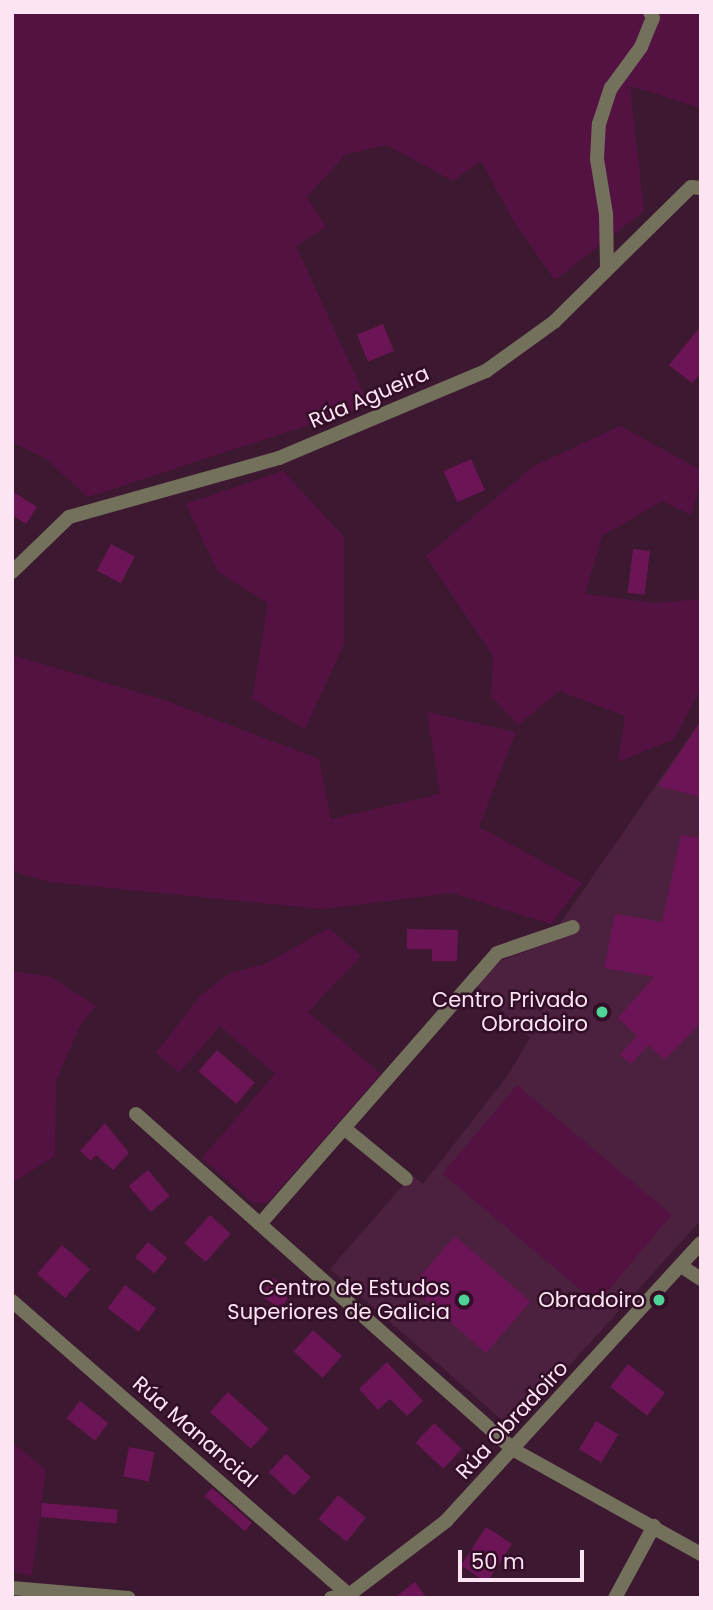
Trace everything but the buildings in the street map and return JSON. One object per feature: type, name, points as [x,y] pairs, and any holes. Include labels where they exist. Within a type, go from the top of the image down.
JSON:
[{"type":"street","points":[[607,269],[606,214],[597,159],[599,124],[611,88],[641,47],[653,18],[649,12]]},
{"type":"street","name":"Rúa Agueira","points":[[12,572],[69,517],[279,458],[486,371],[554,321],[691,187],[701,188]]},
{"type":"street","points":[[260,1224],[497,953],[573,928]]},
{"type":"street","points":[[136,1114],[514,1450],[701,1554]]},
{"type":"street","points":[[344,1128],[406,1179]]},
{"type":"street","name":"Rúa Obradoiro","points":[[331,1598],[352,1596],[446,1521],[514,1450],[701,1243]]},
{"type":"street","points":[[681,1266],[701,1279]]},
{"type":"street","name":"Rúa Manancial","points":[[12,1301],[352,1596]]},
{"type":"street","points":[[615,1598],[654,1526]]},
{"type":"street","points":[[12,1588],[129,1598]]},
{"type":"shaded area","points":[[12,12],[701,12],[701,108],[630,86],[644,211],[555,280],[514,222],[481,161],[453,181],[387,145],[346,154],[307,197],[326,227],[296,246],[369,405],[88,497],[45,458],[12,442]]},
{"type":"shaded area","points":[[620,426],[701,470],[701,480],[691,515],[662,501],[602,536],[585,594],[655,603],[701,599],[701,688],[674,739],[618,762],[625,716],[559,691],[518,725],[491,696],[493,656],[426,556],[534,466]]},
{"type":"shaded area","points":[[283,471],[344,537],[344,644],[305,729],[252,699],[268,603],[218,572],[186,504]]},
{"type":"shaded area","points":[[12,655],[167,701],[319,759],[331,819],[440,794],[427,712],[516,732],[479,827],[582,883],[551,924],[452,893],[322,909],[50,882],[12,871]]},
{"type":"shaded area","name":"Centro Privado Obradoiro","points":[[701,720],[701,1220],[512,1429],[330,1269],[412,1175],[423,1184],[508,1075],[530,1038],[477,986],[494,963],[560,939],[555,931]]},
{"type":"shaded area","points":[[329,928],[361,956],[308,1012],[381,1074],[267,1203],[254,1203],[202,1158],[275,1074],[220,1026],[179,1073],[156,1053],[200,996],[230,973],[265,964]]},
{"type":"shaded area","points":[[12,971],[51,977],[96,1006],[80,1026],[56,1081],[55,1156],[12,1183]]},
{"type":"shaded area","points":[[517,1085],[672,1215],[597,1304],[442,1174]]},
{"type":"shaded area","points":[[12,1442],[46,1470],[32,1576],[12,1571]]},
{"type":"place","name":"Centro Privado Obradoiro","points":[[602,1012]]},
{"type":"place","name":"Centro de Estudos Superiores de Galicia","points":[[464,1300]]},
{"type":"place","name":"Obradoiro","points":[[659,1300]]}]
